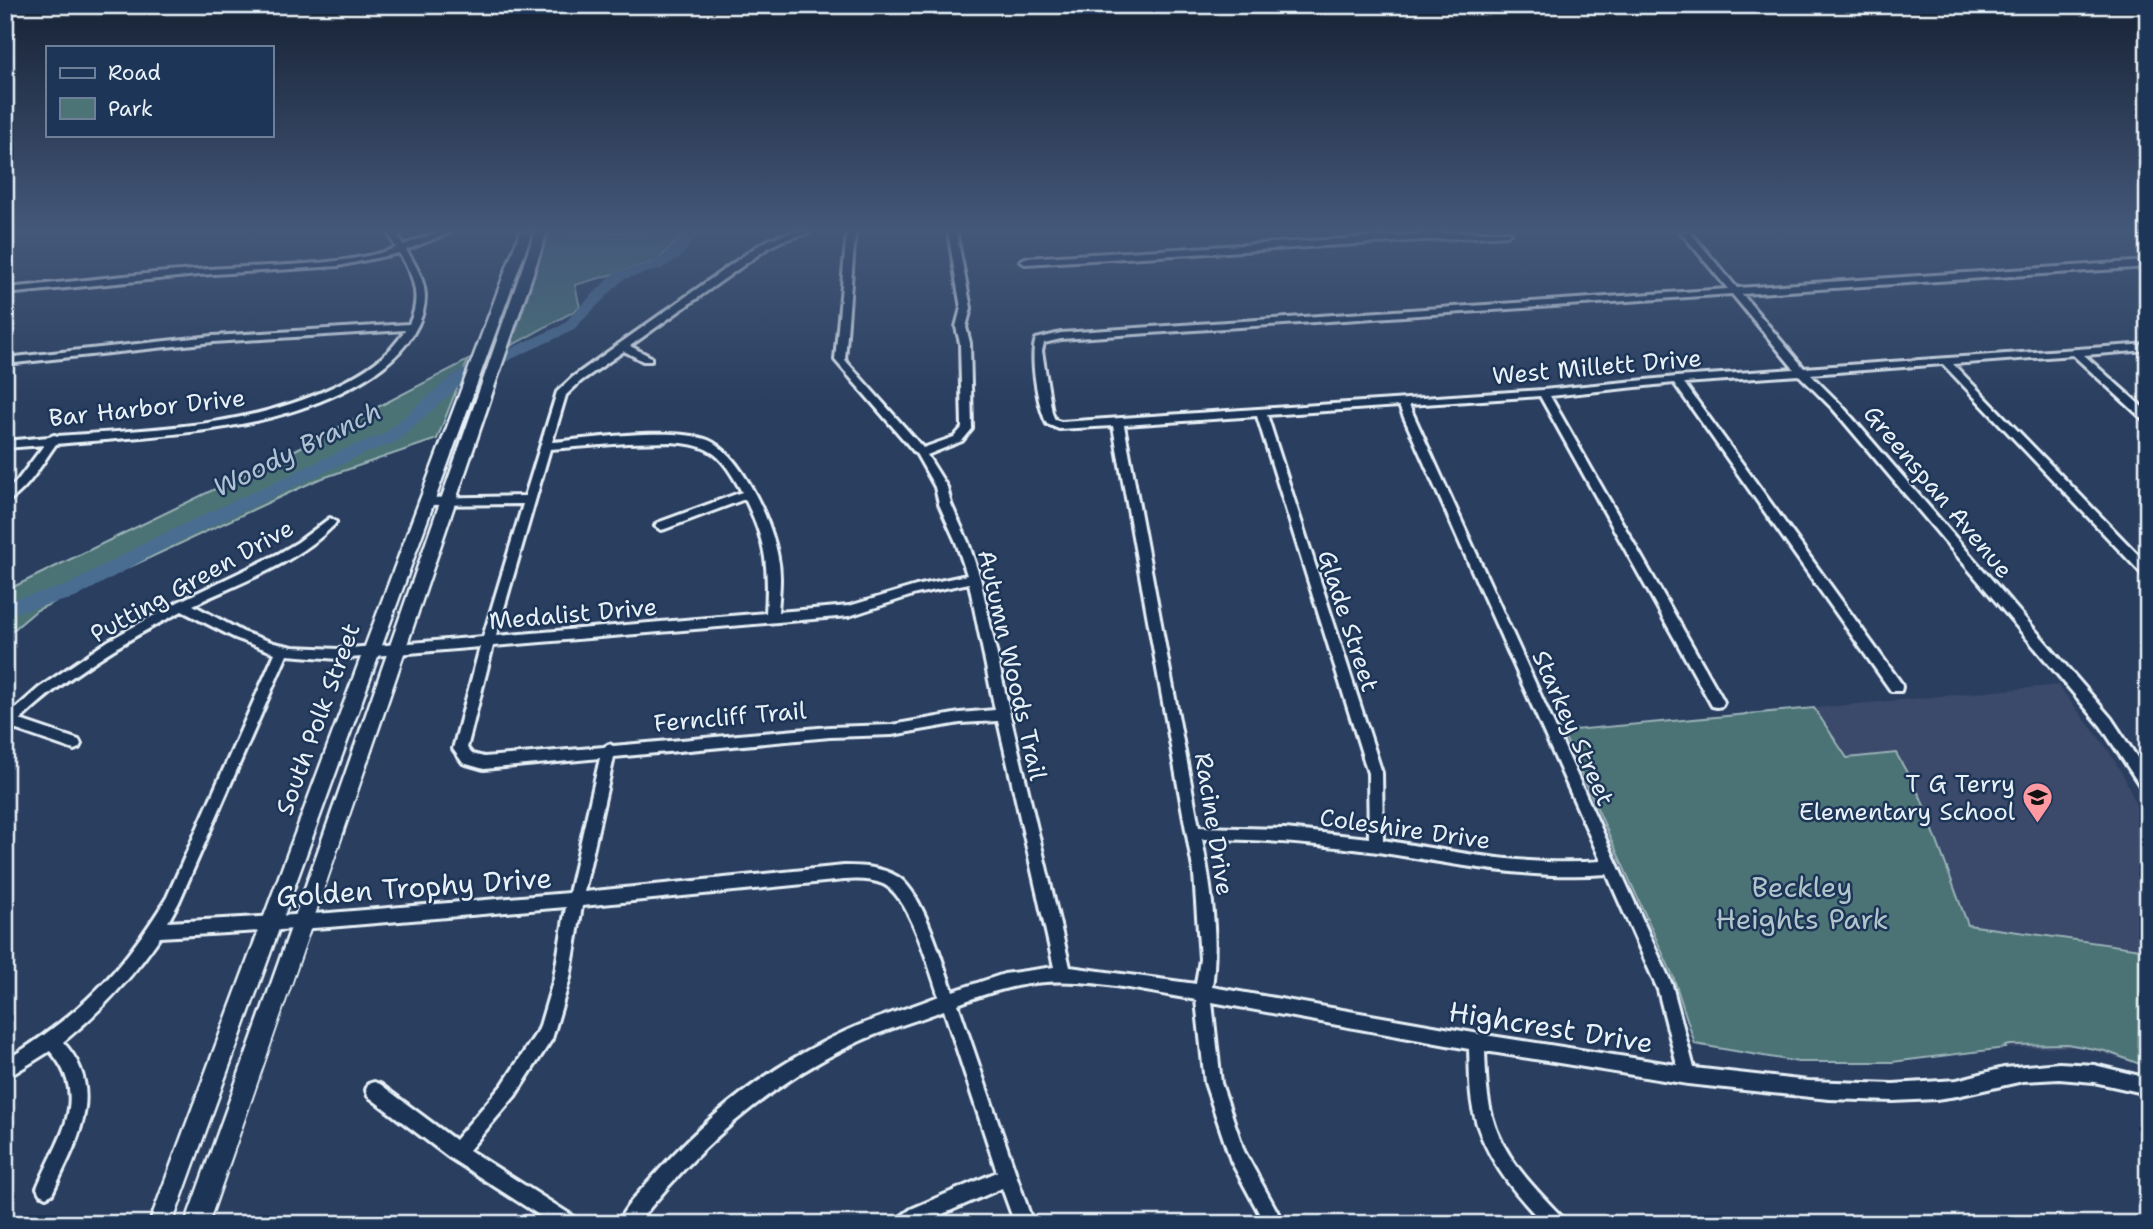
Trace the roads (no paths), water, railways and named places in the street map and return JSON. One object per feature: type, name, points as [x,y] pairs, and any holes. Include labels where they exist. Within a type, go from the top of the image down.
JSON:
[{"type":"main road","name":"South Polk Street","points":[[160,1224],[505,289]]},
{"type":"main road","name":"South Polk Street","points":[[195,1224],[305,921],[520,289]]},
{"type":"street","name":"Bar Harbor Drive","points":[[5,445],[54,438],[216,426],[281,411],[346,385],[376,368],[400,347],[412,327],[421,302],[420,289]]},
{"type":"street","points":[[488,642],[562,394],[577,379],[703,289]]},
{"type":"street","name":"Autumn Woods Trail","points":[[846,289],[840,360],[921,453],[941,487],[974,578],[1064,975]]},
{"type":"street","points":[[921,453],[958,439],[967,429],[965,343],[961,327],[966,308],[963,289]]},
{"type":"street","name":"Greenspan Avenue","points":[[1733,289],[1802,372],[1838,408],[2106,722],[2148,786]]},
{"type":"street","points":[[1735,292],[1774,289]]},
{"type":"street","name":"West Millett Drive","points":[[1735,292],[1061,336],[1043,338],[1037,344],[1047,413],[1051,422],[1059,426],[1118,424],[1543,393],[1677,380],[2148,347]]},
{"type":"street","points":[[5,361],[254,335],[412,327]]},
{"type":"street","points":[[622,346],[647,359]]},
{"type":"street","points":[[2076,353],[2148,418]]},
{"type":"street","points":[[1946,362],[2148,573]]},
{"type":"street","points":[[1677,380],[1896,687]]},
{"type":"street","points":[[1543,393],[1717,702]]},
{"type":"street","name":"Starkey Street","points":[[1403,403],[1667,990],[1688,1076]]},
{"type":"street","name":"Glade Street","points":[[1261,412],[1375,773],[1376,846]]},
{"type":"street","name":"Racine Drive","points":[[1118,424],[1201,874],[1208,959],[1203,992],[1213,1083],[1223,1117],[1247,1176],[1275,1224]]},
{"type":"street","points":[[5,499],[21,484],[54,438]]},
{"type":"street","points":[[545,446],[664,439],[697,442],[715,448],[747,494],[764,527],[773,560],[772,619]]},
{"type":"street","points":[[661,526],[747,494]]},
{"type":"street","points":[[426,501],[529,500]]},
{"type":"street","name":"Putting Green Drive","points":[[7,724],[86,663],[183,605],[300,547],[330,522]]},
{"type":"street","name":"Medalist Drive","points":[[183,605],[252,642],[282,652],[316,655],[849,611],[916,590],[974,578]]},
{"type":"street","name":"Ferncliff Trail","points":[[488,642],[460,742],[462,754],[468,759],[484,763],[830,732],[892,730],[960,718],[1003,715]]},
{"type":"street","points":[[5,1071],[52,1042],[109,993],[157,930],[172,902],[282,652]]},
{"type":"street","points":[[7,724],[74,744]]},
{"type":"street","points":[[456,1152],[509,1090],[546,1032],[562,978],[575,901],[608,750]]},
{"type":"street","name":"Coleshire Drive","points":[[1192,833],[1252,832],[1376,846],[1521,868],[1570,872],[1610,867]]},
{"type":"street","name":"Golden Trophy Drive","points":[[157,930],[575,901],[863,872],[883,877],[906,895],[949,1000]]},
{"type":"street","name":"Highcrest Drive","points":[[626,1224],[649,1193],[695,1142],[783,1075],[849,1038],[949,1000],[1011,980],[1033,976],[1079,975],[1203,992],[1477,1042],[1688,1076],[1794,1088],[1899,1092],[1958,1087],[2007,1076],[2062,1069],[2088,1071],[2148,1086]]},
{"type":"street","points":[[949,1000],[1006,1177],[1024,1224]]},
{"type":"street","points":[[46,1188],[76,1122],[78,1099],[78,1082],[74,1068],[52,1042]]},
{"type":"street","points":[[1477,1042],[1479,1090],[1487,1128],[1516,1176],[1557,1224]]},
{"type":"street","points":[[374,1090],[456,1152],[570,1224]]},
{"type":"street","points":[[905,1224],[917,1215],[1006,1177]]},
{"type":"waterway","name":"Woody Branch","points":[[5,608],[68,593],[158,544],[353,452],[390,438],[460,377],[567,328],[606,289]]},
{"type":"place","name":"T G Terry Elementary School","points":[[2038,825]]},
{"type":"park label","name":"Beckley Heights Park","points":[[1802,903]]}]
